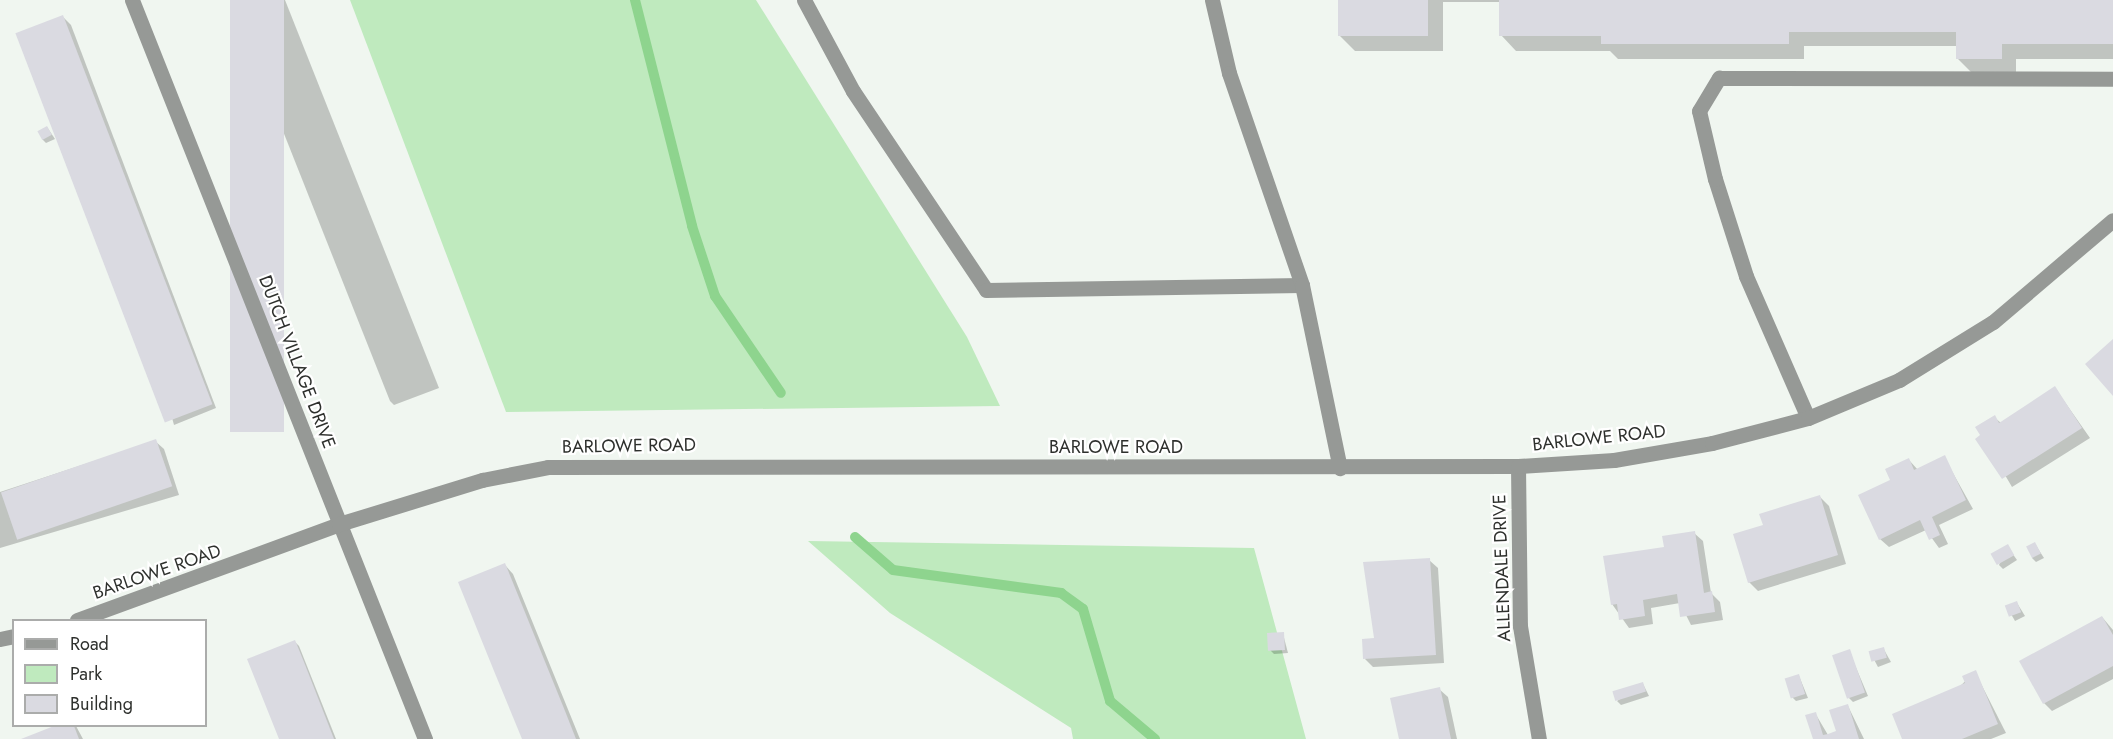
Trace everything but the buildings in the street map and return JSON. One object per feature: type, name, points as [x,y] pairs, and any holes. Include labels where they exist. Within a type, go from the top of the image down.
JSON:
[{"type":"street","name":"DUTCH VILLAGE DRIVE","points":[[132,0],[425,739]]},
{"type":"street","points":[[804,0],[853,91],[986,290],[1302,285]]},
{"type":"street","points":[[1212,0],[1229,73],[1302,285],[1340,468]]},
{"type":"street","points":[[1808,418],[1746,276],[1715,178],[1699,111],[1719,78],[2113,79]]},
{"type":"street","name":"BARLOWE ROAD","points":[[82,619],[339,524],[482,480],[548,467],[1340,468],[1518,466],[1614,460],[1712,443],[1808,418],[1899,380],[1993,322],[2113,220]]},
{"type":"street","name":"ALLENDALE DRIVE","points":[[1518,466],[1520,626],[1539,739]]},
{"type":"green space","points":[[350,0],[756,0],[967,337],[1000,406],[506,412]]},
{"type":"green space","points":[[808,541],[1254,548],[1306,739],[1073,739],[1071,728],[890,613]]},
{"type":"waterway","points":[[635,0],[692,226],[715,296],[781,393]]},
{"type":"waterway","points":[[855,537],[893,570],[1061,593],[1083,609],[1110,701],[1155,739]]}]
